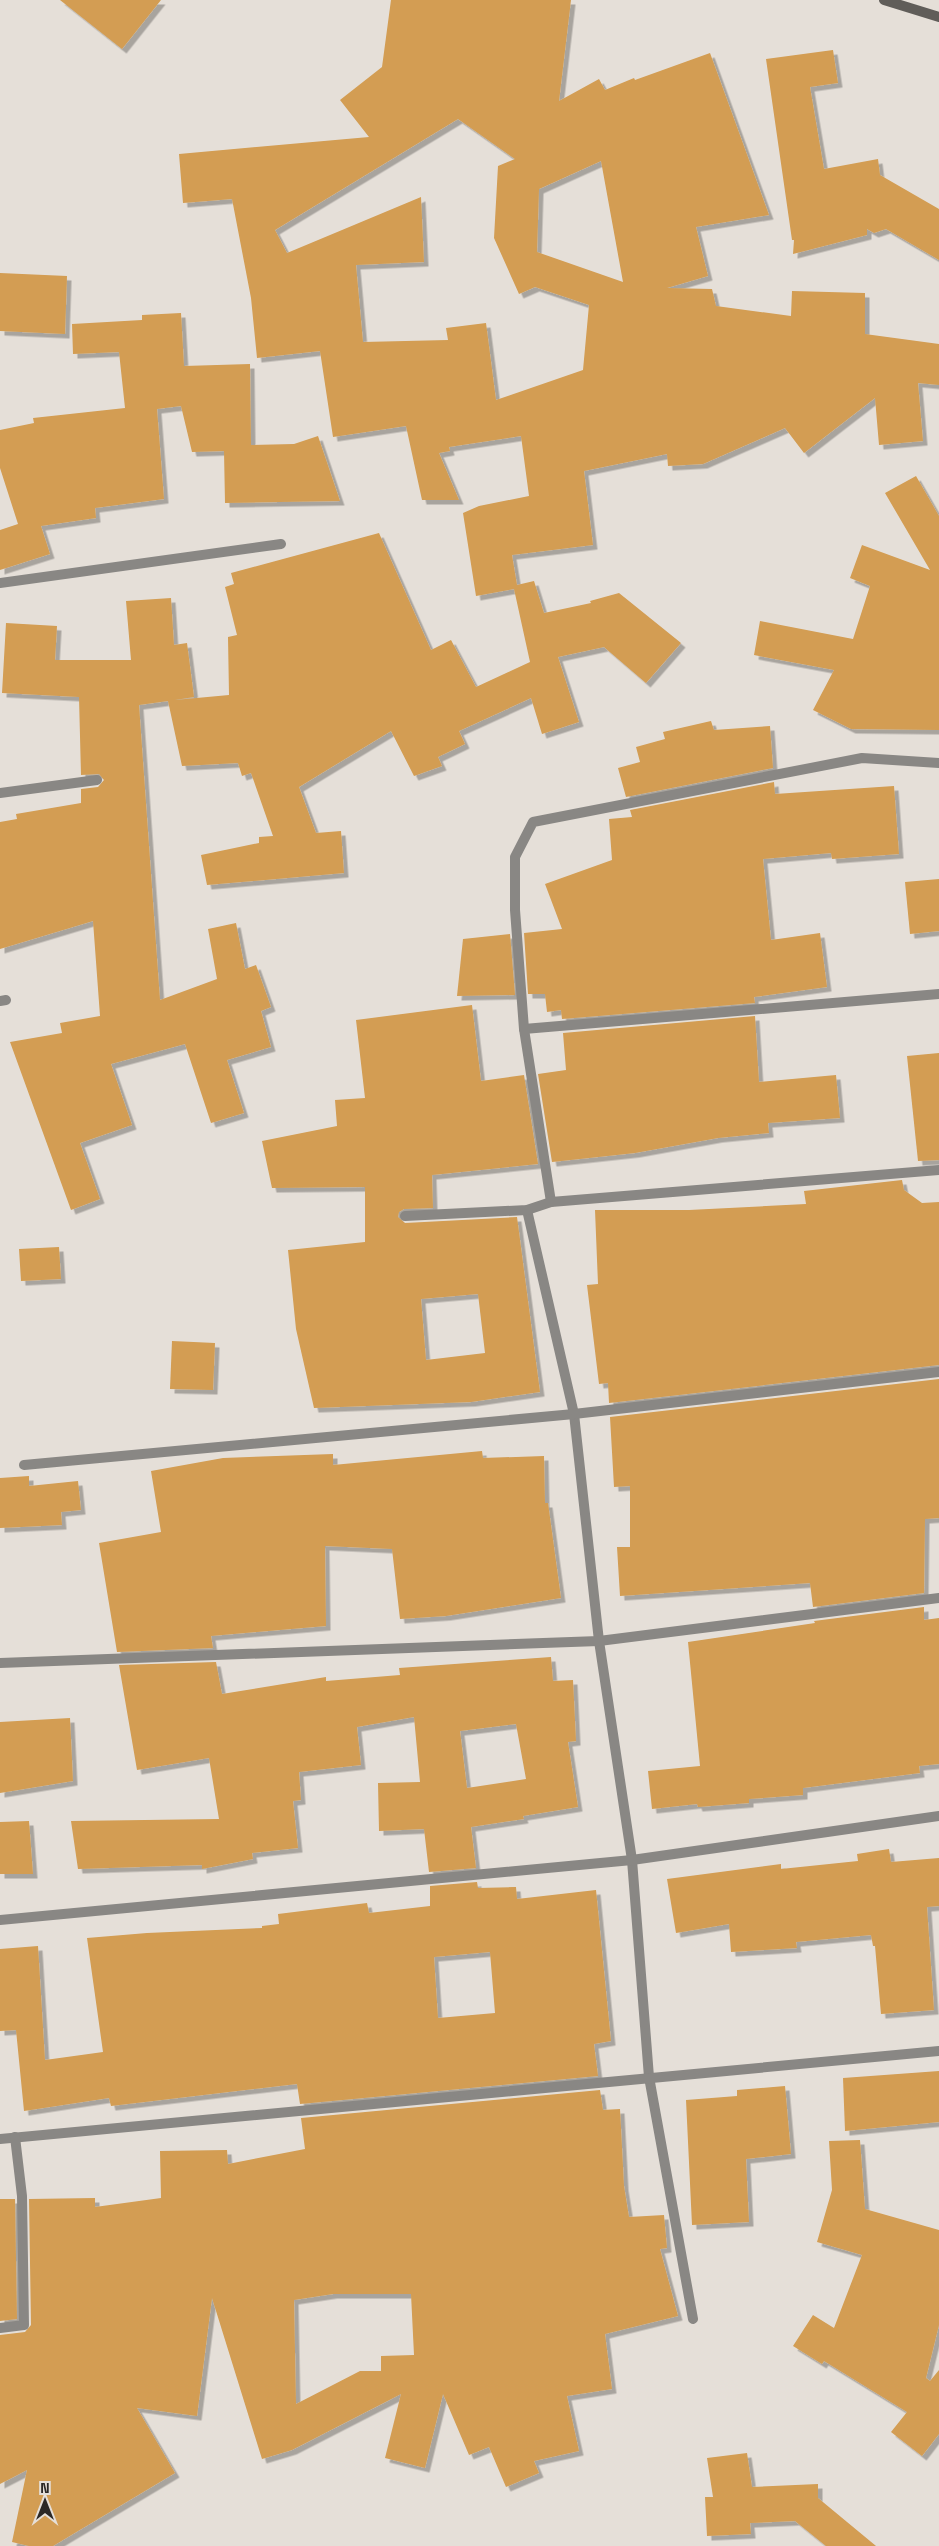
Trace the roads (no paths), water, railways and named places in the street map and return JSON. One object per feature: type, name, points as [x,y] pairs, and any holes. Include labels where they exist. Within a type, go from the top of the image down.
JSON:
[{"type":"street","points":[[884,0],[939,17]]},
{"type":"street","points":[[0,583],[281,544]]},
{"type":"street","points":[[552,1202],[524,1030],[515,910],[515,857],[533,822],[862,758],[939,763]]},
{"type":"street","points":[[0,793],[97,780]]},
{"type":"street","points":[[524,1030],[939,994]]},
{"type":"street","points":[[405,1216],[527,1210],[552,1202],[939,1170]]},
{"type":"street","points":[[527,1210],[574,1414],[599,1641],[632,1860],[649,2077],[693,2319]]},
{"type":"street","points":[[24,1464],[574,1414],[939,1372]]},
{"type":"street","points":[[0,1662],[599,1641],[939,1598]]},
{"type":"street","points":[[0,1920],[632,1860],[939,1816]]},
{"type":"street","points":[[0,2139],[939,2051]]},
{"type":"street","points":[[0,2328],[24,2325],[22,2196],[15,2137]]}]
